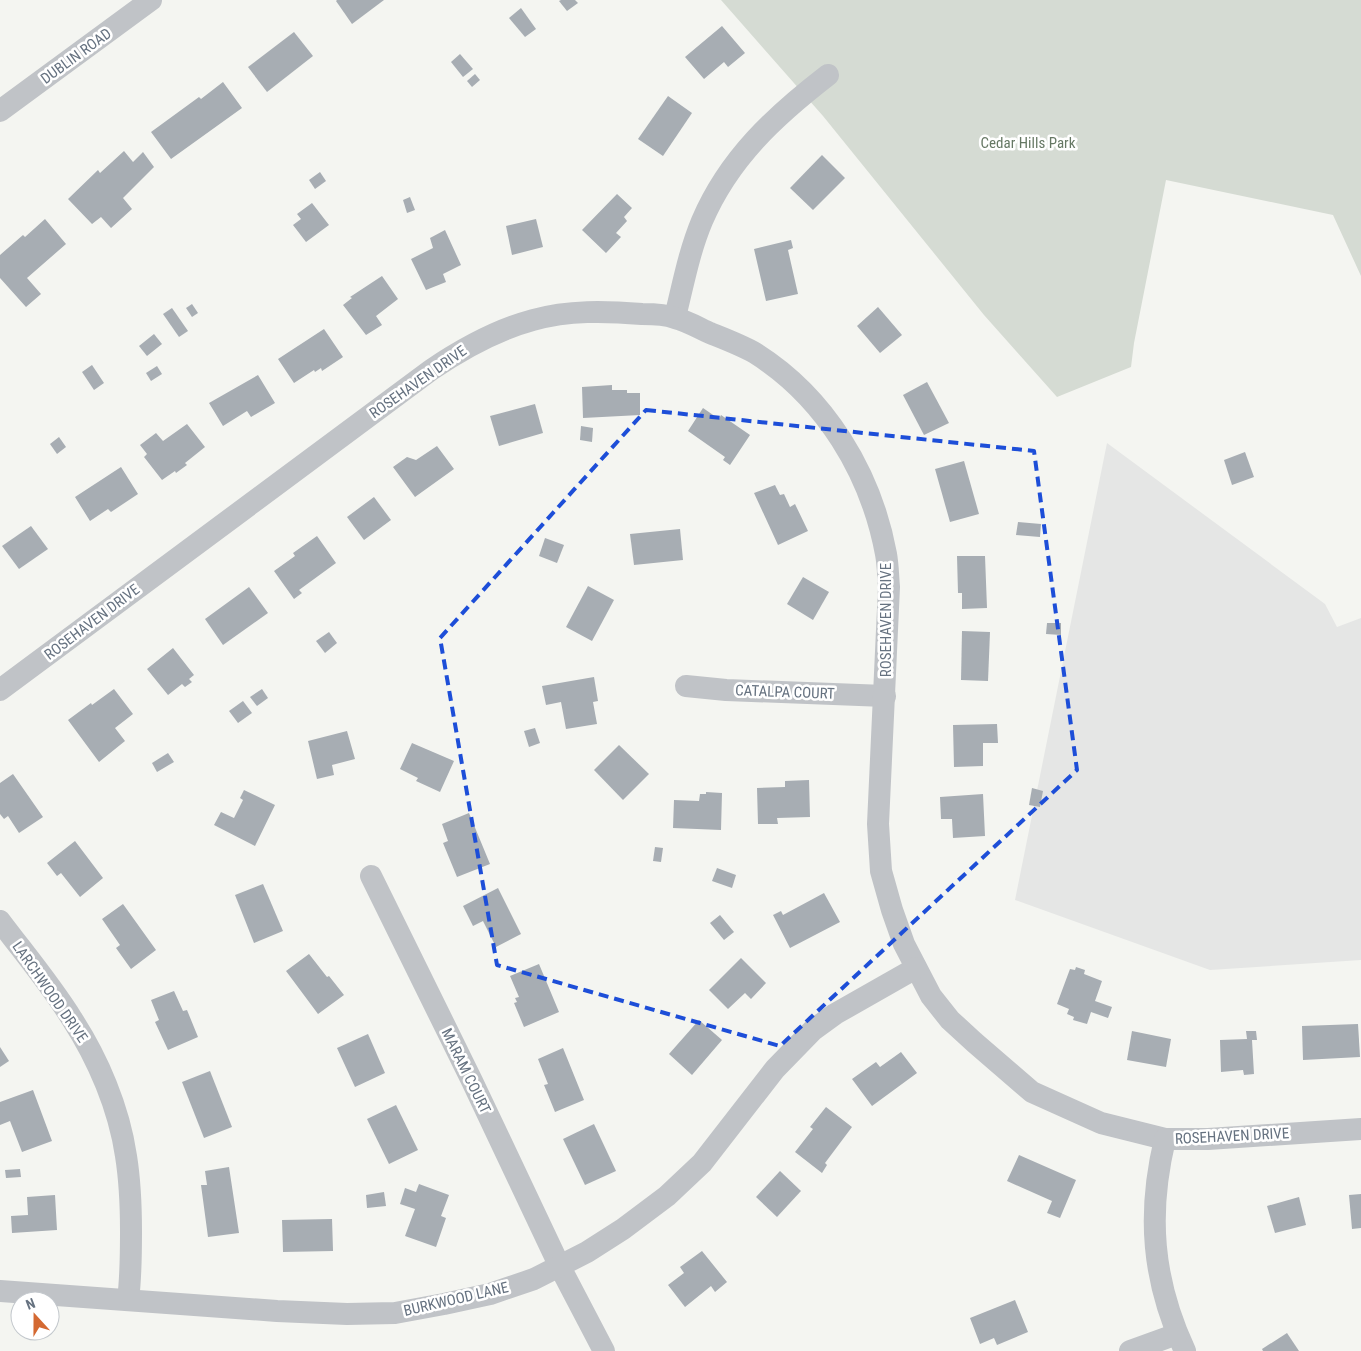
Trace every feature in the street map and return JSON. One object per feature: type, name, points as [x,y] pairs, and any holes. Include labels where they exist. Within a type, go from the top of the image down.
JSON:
[{"type":"street","name":"DUBLIN ROAD","points":[[0,111],[152,0]]},
{"type":"street","points":[[675,317],[690,257],[702,221],[721,186],[742,154],[770,123],[828,75]]},
{"type":"street","name":"ROSEHAVEN DRIVE","points":[[0,690],[424,374],[460,350],[495,333],[533,320],[573,313],[600,311],[675,317],[754,353],[793,383],[816,406],[843,441],[862,477],[879,522],[887,556],[889,588],[878,824],[882,871],[892,910],[916,968],[931,996],[950,1020],[1032,1092],[1101,1123],[1165,1139],[1208,1139],[1361,1129]]},
{"type":"street","name":"CATALPA COURT","points":[[686,686],[726,690],[885,696]]},
{"type":"street","name":"MARAM COURT","points":[[371,876],[472,1081],[560,1267],[604,1351]]},
{"type":"street","name":"LARCHWOOD DRIVE","points":[[0,921],[72,1018],[90,1051],[118,1119],[126,1155],[130,1196],[131,1277],[128,1300]]},
{"type":"street","name":"BURKWOOD LANE","points":[[0,1291],[277,1311],[347,1314],[395,1313],[490,1294],[534,1279],[560,1267],[623,1229],[667,1196],[702,1163],[775,1070],[813,1030],[843,1009],[916,968]]},
{"type":"street","points":[[1130,1351],[1181,1342],[1158,1270],[1154,1228],[1159,1161],[1165,1139]]},
{"type":"highlighted area","points":[[646,410],[1034,451],[1077,770],[780,1046],[497,965],[440,638]]},
{"type":"shaded area","points":[[1107,443],[1325,604],[1337,627],[1361,618],[1361,960],[1210,970],[1015,900]]},
{"type":"green space","name":"Cedar Hills Park","points":[[721,0],[1361,0],[1361,276],[1333,215],[1166,180],[1131,367],[1057,397],[984,315],[823,116]]},
{"type":"building","points":[[337,0],[384,0],[352,24]]},
{"type":"building","points":[[575,0],[578,3],[567,11],[559,1]]},
{"type":"building","points":[[521,8],[536,29],[525,37],[509,18]]},
{"type":"building","points":[[722,26],[745,53],[728,67],[724,62],[704,79],[685,57]]},
{"type":"building","points":[[294,32],[313,56],[267,92],[248,67]]},
{"type":"building","points":[[460,54],[473,69],[463,77],[451,62]]},
{"type":"building","points":[[475,74],[480,80],[472,87],[467,81]]},
{"type":"building","points":[[223,82],[242,108],[171,159],[151,132]]},
{"type":"building","points":[[668,96],[692,113],[663,156],[638,139]]},
{"type":"building","points":[[124,151],[133,162],[143,152],[154,167],[123,198],[132,209],[111,228],[101,217],[92,224],[68,199],[98,170],[100,173]]},
{"type":"building","points":[[822,155],[845,178],[813,210],[790,188]]},
{"type":"building","points":[[320,172],[326,181],[315,189],[309,180]]},
{"type":"building","points":[[617,194],[632,208],[624,217],[627,221],[616,233],[621,237],[606,253],[582,230]]},
{"type":"building","points":[[410,197],[415,210],[407,213],[403,200]]},
{"type":"building","points":[[312,203],[329,225],[306,242],[293,225],[301,219],[297,214]]},
{"type":"building","points":[[45,219],[66,244],[27,278],[41,294],[26,307],[0,278],[0,255],[23,235],[25,237]]},
{"type":"building","points":[[536,219],[543,247],[512,255],[506,226]]},
{"type":"building","points":[[445,230],[461,265],[443,274],[446,282],[426,290],[411,259],[433,248],[430,238]]},
{"type":"building","points":[[791,240],[793,248],[788,250],[798,294],[766,301],[754,249]]},
{"type":"building","points":[[382,276],[398,299],[376,316],[382,325],[366,335],[343,305],[352,298],[350,297]]},
{"type":"building","points":[[192,304],[198,313],[192,317],[186,308]]},
{"type":"building","points":[[878,307],[902,335],[880,353],[857,326]]},
{"type":"building","points":[[172,308],[188,331],[179,337],[163,314]]},
{"type":"building","points":[[324,329],[343,357],[322,371],[321,368],[315,372],[314,370],[294,383],[278,359]]},
{"type":"building","points":[[154,334],[162,344],[147,356],[139,346]]},
{"type":"building","points":[[92,365],[104,383],[94,390],[82,372]]},
{"type":"building","points":[[157,366],[162,374],[151,381],[146,373]]},
{"type":"building","points":[[258,375],[275,403],[251,417],[247,411],[223,426],[209,403]]},
{"type":"building","points":[[927,382],[949,423],[924,435],[903,395]]},
{"type":"building","points":[[612,385],[612,390],[627,390],[627,393],[640,393],[640,415],[583,418],[582,387]]},
{"type":"building","points":[[535,404],[543,433],[499,446],[490,416]]},
{"type":"building","points":[[703,408],[719,419],[721,415],[750,435],[730,465],[723,460],[725,457],[688,431]]},
{"type":"building","points":[[187,424],[205,447],[185,463],[187,465],[162,480],[144,457],[147,454],[140,445],[156,433],[163,441]]},
{"type":"building","points":[[581,426],[593,428],[592,442],[580,440]]},
{"type":"building","points":[[59,437],[66,447],[57,454],[50,444]]},
{"type":"building","points":[[437,446],[454,469],[415,497],[393,467],[407,457],[416,460]]},
{"type":"building","points":[[1245,452],[1254,477],[1232,485],[1224,460]]},
{"type":"building","points":[[964,461],[979,514],[950,522],[935,469]]},
{"type":"building","points":[[121,467],[138,494],[111,512],[108,509],[90,521],[75,497]]},
{"type":"building","points":[[775,485],[780,495],[784,494],[790,507],[795,504],[808,531],[778,545],[754,493]]},
{"type":"building","points":[[374,497],[391,520],[364,540],[347,517]]},
{"type":"building","points":[[1018,522],[1041,524],[1040,537],[1016,535]]},
{"type":"building","points":[[31,526],[48,549],[19,569],[2,546]]},
{"type":"building","points":[[680,529],[683,560],[634,565],[630,534]]},
{"type":"building","points":[[317,536],[336,563],[299,590],[302,593],[294,599],[274,571],[295,556],[293,553]]},
{"type":"building","points":[[545,538],[564,545],[557,563],[539,556]]},
{"type":"building","points":[[957,556],[985,556],[987,608],[962,609],[962,593],[958,593]]},
{"type":"building","points":[[803,577],[829,592],[813,620],[787,604]]},
{"type":"building","points":[[588,586],[614,600],[592,641],[566,627]]},
{"type":"building","points":[[249,587],[268,613],[223,645],[205,619]]},
{"type":"building","points":[[1047,623],[1061,623],[1061,635],[1046,634]]},
{"type":"building","points":[[962,631],[990,632],[988,681],[961,680]]},
{"type":"building","points":[[329,632],[337,643],[325,653],[316,641]]},
{"type":"building","points":[[173,648],[194,675],[189,679],[192,682],[185,687],[182,684],[168,695],[147,669]]},
{"type":"building","points":[[594,677],[598,701],[593,702],[597,724],[566,729],[561,702],[546,705],[542,686]]},
{"type":"building","points":[[114,689],[133,714],[115,728],[125,741],[99,762],[68,720]]},
{"type":"building","points":[[262,689],[268,698],[257,706],[250,697]]},
{"type":"building","points":[[243,701],[252,713],[238,723],[229,711]]},
{"type":"building","points":[[997,724],[998,743],[983,743],[983,766],[954,767],[953,725]]},
{"type":"building","points":[[535,728],[540,743],[529,747],[524,731]]},
{"type":"building","points":[[347,731],[355,759],[332,765],[334,775],[317,779],[308,741]]},
{"type":"building","points":[[412,743],[454,761],[440,792],[416,781],[418,778],[400,769]]},
{"type":"building","points":[[619,745],[649,774],[623,800],[594,770]]},
{"type":"building","points":[[168,753],[174,762],[157,772],[152,763]]},
{"type":"building","points":[[13,774],[43,817],[19,833],[8,816],[4,819],[0,814],[0,783]]},
{"type":"building","points":[[809,780],[810,817],[777,818],[778,824],[758,824],[757,788],[785,787],[785,781]]},
{"type":"building","points":[[1032,788],[1043,791],[1040,807],[1029,805]]},
{"type":"building","points":[[244,790],[275,805],[255,846],[214,825],[221,812],[234,818],[243,800],[240,798]]},
{"type":"building","points":[[706,792],[722,793],[721,830],[673,828],[674,800],[699,801],[700,794],[706,794]]},
{"type":"building","points":[[983,794],[985,836],[953,838],[952,819],[941,819],[940,797]]},
{"type":"building","points":[[469,813],[490,864],[457,877],[443,843],[448,841],[442,824]]},
{"type":"building","points":[[75,841],[103,878],[80,897],[61,873],[57,876],[47,863]]},
{"type":"building","points":[[655,847],[663,848],[661,862],[653,861]]},
{"type":"building","points":[[717,868],[736,875],[732,888],[712,881]]},
{"type":"building","points":[[263,884],[283,931],[254,943],[235,895]]},
{"type":"building","points":[[498,888],[521,934],[496,947],[483,921],[473,926],[463,906]]},
{"type":"building","points":[[824,893],[840,922],[790,948],[773,915],[781,911],[783,915]]},
{"type":"building","points":[[123,904],[156,950],[131,969],[116,948],[120,945],[102,919]]},
{"type":"building","points":[[720,915],[734,932],[724,940],[710,923]]},
{"type":"building","points":[[309,954],[344,995],[318,1014],[286,971]]},
{"type":"building","points":[[741,958],[766,983],[751,999],[745,993],[728,1009],[709,990]]},
{"type":"building","points":[[539,964],[559,1012],[524,1027],[514,1003],[517,1002],[515,998],[519,997],[510,976]]},
{"type":"building","points":[[1076,967],[1085,970],[1084,974],[1102,981],[1095,1001],[1112,1007],[1108,1018],[1091,1012],[1087,1024],[1073,1020],[1074,1017],[1067,1014],[1069,1009],[1057,1004],[1070,969],[1075,970]]},
{"type":"building","points":[[174,991],[183,1011],[187,1010],[198,1037],[168,1050],[155,1022],[159,1020],[151,1000]]},
{"type":"building","points":[[699,1020],[722,1040],[692,1075],[669,1054]]},
{"type":"building","points":[[1358,1024],[1360,1057],[1303,1060],[1302,1026]]},
{"type":"building","points":[[1132,1031],[1171,1039],[1166,1067],[1127,1060]]},
{"type":"building","points":[[1246,1031],[1256,1031],[1257,1040],[1252,1040],[1254,1074],[1244,1075],[1243,1070],[1221,1072],[1220,1040],[1247,1039]]},
{"type":"building","points":[[368,1034],[385,1073],[355,1087],[337,1048]]},
{"type":"building","points":[[0,1047],[9,1061],[0,1067]]},
{"type":"building","points":[[563,1048],[584,1100],[555,1112],[544,1085],[548,1084],[538,1059]]},
{"type":"building","points":[[901,1052],[917,1073],[872,1106],[852,1079],[876,1062],[880,1067]]},
{"type":"building","points":[[210,1071],[232,1127],[204,1138],[182,1082]]},
{"type":"building","points":[[33,1090],[52,1141],[22,1152],[10,1121],[0,1125],[0,1102]]},
{"type":"building","points":[[396,1105],[418,1150],[389,1164],[367,1119]]},
{"type":"building","points":[[826,1107],[852,1127],[825,1163],[827,1165],[822,1173],[795,1152],[813,1129],[810,1127]]},
{"type":"building","points":[[594,1124],[616,1171],[585,1185],[563,1139]]},
{"type":"building","points":[[1019,1155],[1076,1180],[1060,1218],[1047,1213],[1052,1201],[1007,1181]]},
{"type":"building","points":[[229,1167],[239,1233],[208,1237],[201,1185],[207,1185],[205,1171]]},
{"type":"building","points":[[20,1169],[21,1177],[6,1178],[5,1170]]},
{"type":"building","points":[[780,1171],[801,1191],[777,1217],[756,1197]]},
{"type":"building","points":[[419,1184],[449,1195],[441,1216],[446,1218],[436,1247],[405,1236],[415,1209],[400,1204],[405,1188],[416,1192]]},
{"type":"building","points":[[384,1192],[386,1206],[367,1208],[366,1195]]},
{"type":"building","points":[[1361,1194],[1361,1228],[1352,1229],[1349,1195]]},
{"type":"building","points":[[55,1195],[57,1230],[12,1233],[11,1216],[28,1215],[27,1197]]},
{"type":"building","points":[[1299,1197],[1306,1225],[1275,1233],[1267,1206]]},
{"type":"building","points":[[332,1219],[333,1251],[283,1252],[282,1220]]},
{"type":"building","points":[[702,1251],[727,1282],[715,1292],[711,1286],[685,1307],[668,1285],[684,1273],[680,1267]]},
{"type":"building","points":[[1015,1300],[1028,1332],[997,1345],[994,1338],[980,1344],[970,1318]]},
{"type":"building","points":[[1287,1333],[1299,1351],[1263,1351],[1262,1349]]}]
